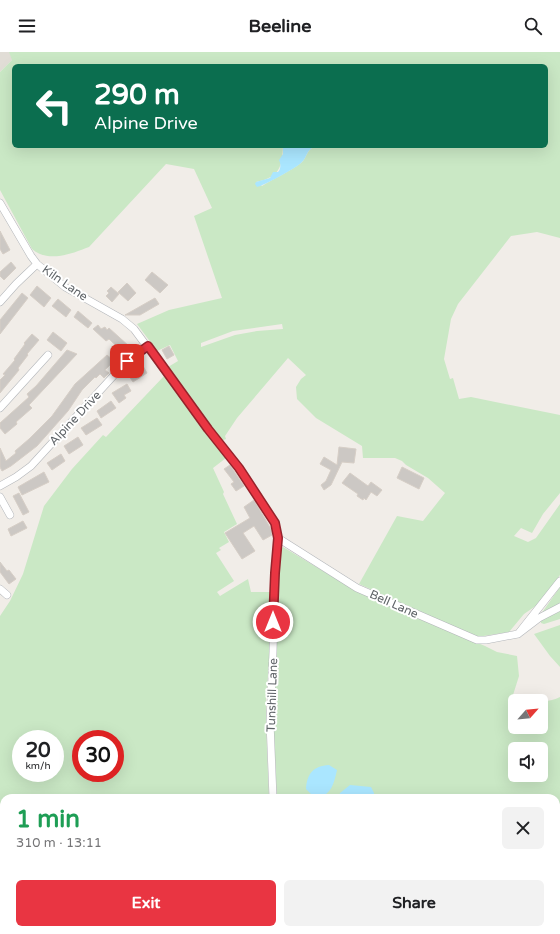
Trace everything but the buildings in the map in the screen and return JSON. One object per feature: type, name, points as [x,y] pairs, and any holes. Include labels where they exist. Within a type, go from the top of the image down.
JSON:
[{"type":"street","name":"Kiln Lane","points":[[0,203],[30,256],[37,264],[65,287],[129,324],[148,346]]},
{"type":"street","points":[[1,300],[37,264]]},
{"type":"street","name":"Alpine Drive","points":[[0,486],[31,466],[127,361],[148,346]]},
{"type":"street","name":"Tunshill Lane","points":[[148,346],[208,429],[239,468],[275,523],[278,538],[275,573],[274,652],[270,722],[273,794]]},
{"type":"street","points":[[0,408],[48,355]]},
{"type":"street","points":[[0,497],[10,515]]},
{"type":"street","name":"Bell Lane","points":[[278,538],[357,588],[477,640],[486,640],[518,634]]},
{"type":"street","points":[[518,634],[560,581]]},
{"type":"street","points":[[0,589],[7,595]]},
{"type":"street","points":[[518,634],[539,618],[560,607]]},
{"type":"shaded area","points":[[0,52],[20,52],[0,72]]},
{"type":"green space","points":[[9,52],[560,52],[560,238],[537,232],[511,236],[458,304],[451,319],[444,359],[450,379],[453,378],[459,399],[471,397],[560,415],[560,493],[543,514],[532,533],[521,528],[514,536],[528,542],[536,538],[560,504],[560,575],[540,603],[524,614],[509,632],[477,637],[359,584],[397,516],[423,521],[445,493],[428,478],[395,458],[363,458],[362,446],[316,418],[297,399],[296,387],[301,379],[306,375],[288,358],[237,418],[225,436],[226,439],[221,441],[168,367],[178,361],[170,345],[157,351],[137,324],[169,310],[222,298],[194,216],[212,208],[194,169],[166,164],[89,247],[60,256],[45,256],[38,253],[32,249],[0,190],[0,72],[12,60]],"holes":[[[282,324],[283,329],[257,331],[235,335],[201,347],[201,343],[233,331]]]},
{"type":"green space","points":[[165,375],[226,458],[213,468],[237,524],[224,532],[229,542],[219,548],[221,550],[216,553],[234,581],[217,592],[220,596],[248,579],[251,592],[271,592],[269,623],[270,654],[266,697],[269,794],[0,794],[0,616],[10,601],[23,574],[44,506],[72,469],[103,435],[106,437]]},
{"type":"green space","points":[[283,547],[353,589],[382,603],[497,652],[517,656],[519,676],[513,694],[508,694],[508,734],[548,734],[548,701],[560,697],[560,794],[277,794],[275,756],[272,742],[278,566],[280,551]]},
{"type":"green space","points":[[560,587],[560,605],[541,614]]},
{"type":"green space","points":[[560,610],[560,619],[544,624],[541,623],[541,621]]},
{"type":"green space","points":[[560,625],[560,667],[534,634]]},
{"type":"water","points":[[283,148],[312,148],[303,161],[298,165],[286,173],[257,187],[255,184],[256,182],[270,178],[273,172],[279,171],[279,160],[283,154]]},
{"type":"water","points":[[329,765],[337,770],[332,787],[326,794],[311,794],[306,789],[309,775],[315,769]]},
{"type":"water","points":[[350,785],[371,787],[374,794],[340,794]]},
{"type":"route","points":[[127,361],[148,346],[208,429],[239,468],[275,523],[278,538],[273,622]]}]
